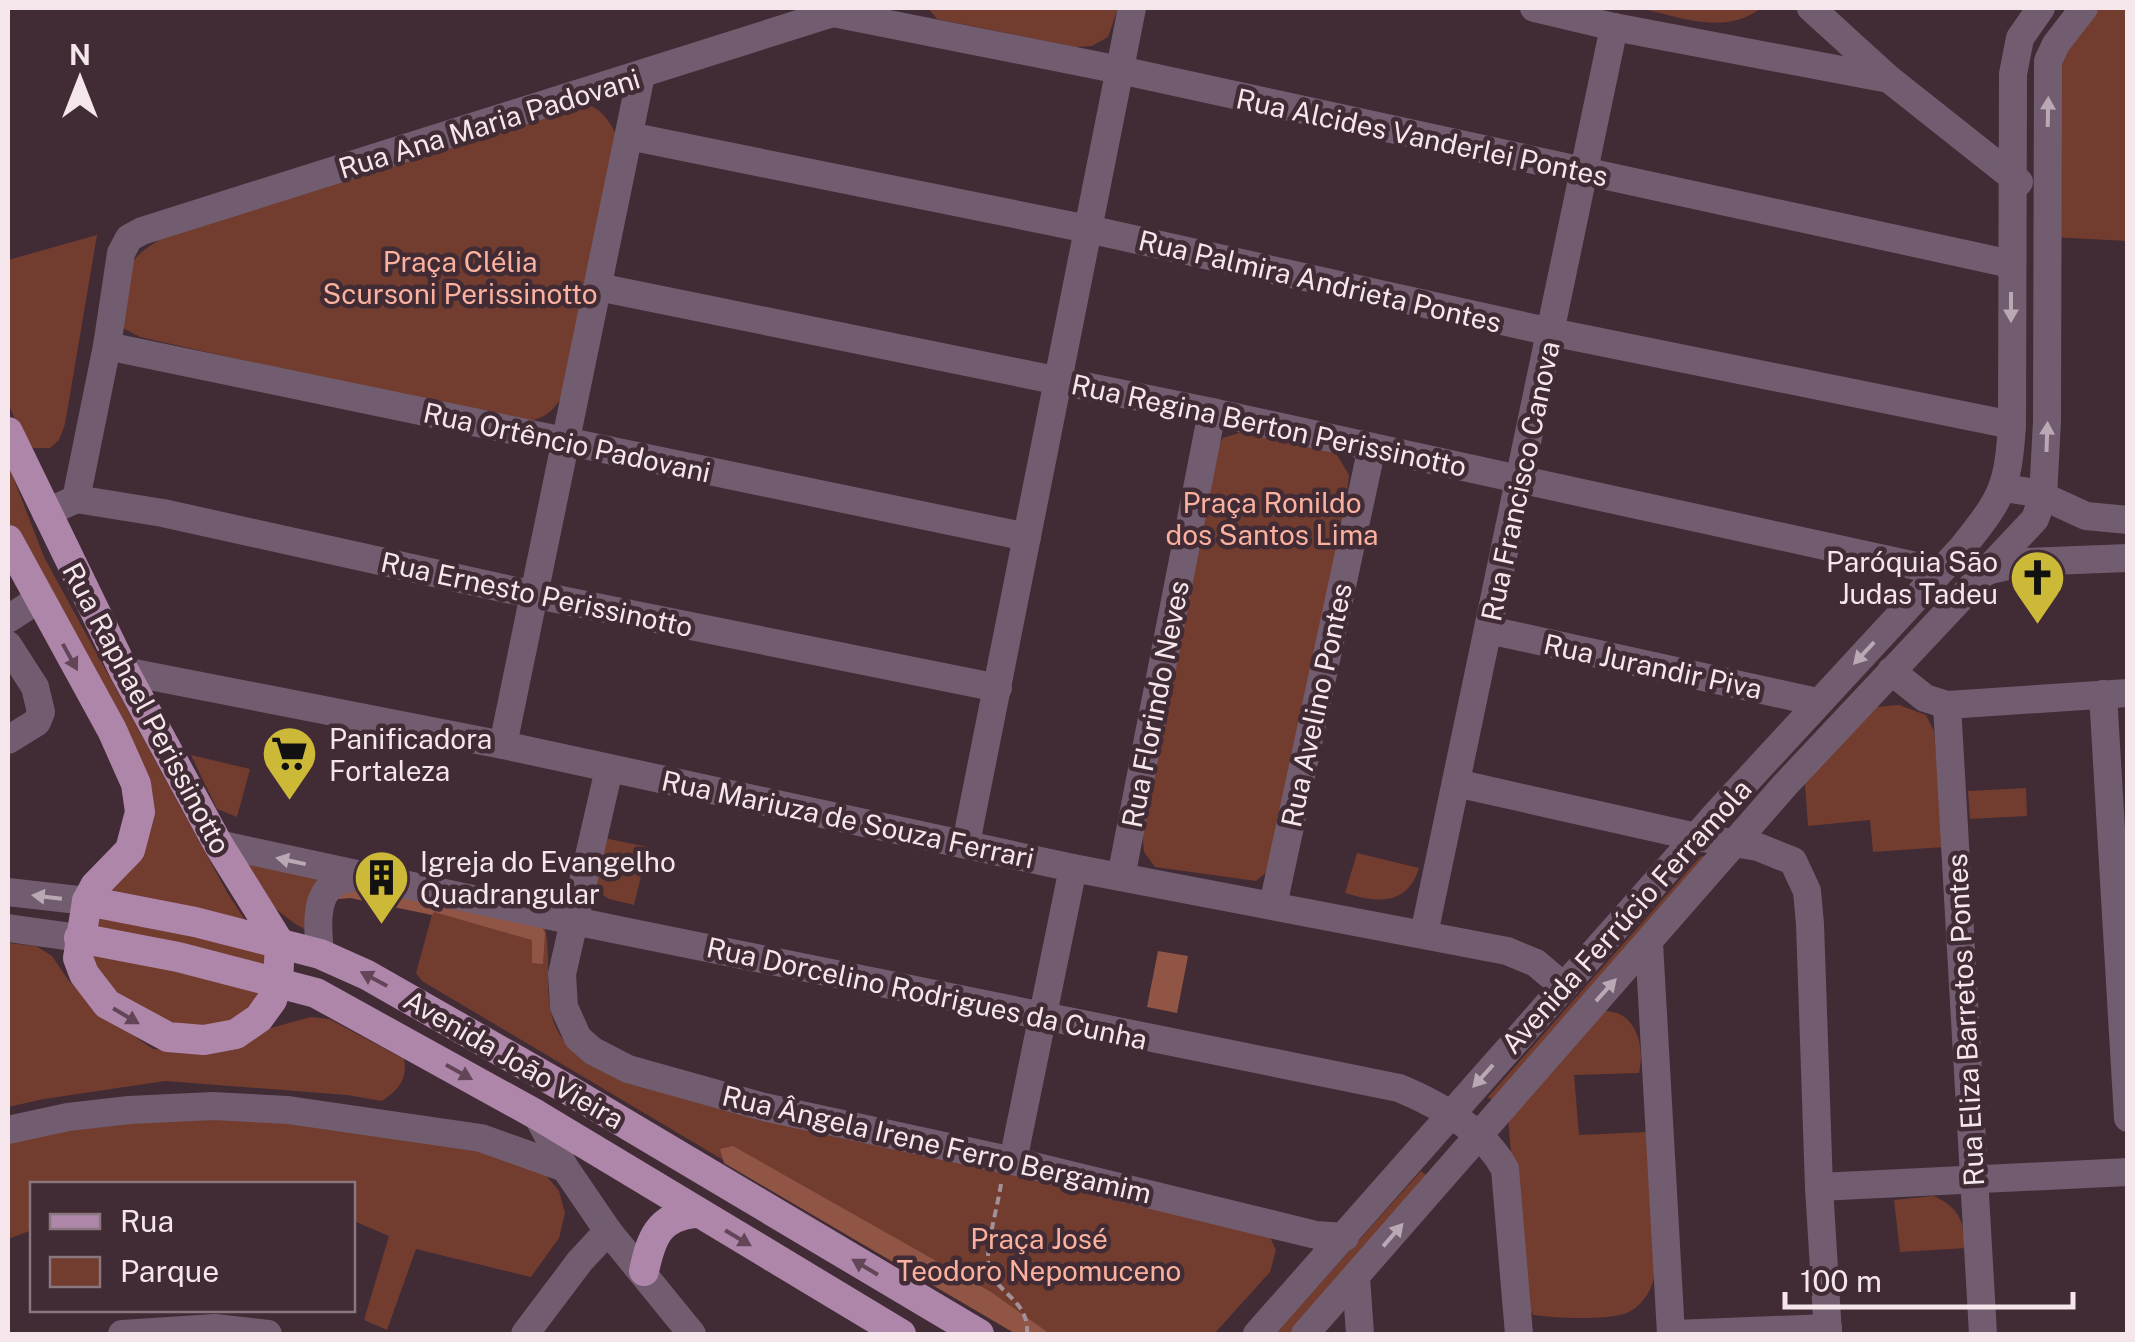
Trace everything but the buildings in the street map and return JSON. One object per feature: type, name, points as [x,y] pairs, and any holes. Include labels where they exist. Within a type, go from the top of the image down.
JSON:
[{"type":"main road","name":"Rua Raphael Perissinotto","points":[[8,432],[124,671],[218,844],[280,944]]},
{"type":"main road","name":"Rua Raphael Perissinotto","points":[[8,540],[112,730],[136,784],[140,812],[130,850],[95,886],[79,938]]},
{"type":"main road","name":"Avenida João Vieira","points":[[88,902],[195,922],[320,954],[367,975],[979,1334]]},
{"type":"main road","name":"Avenida João Vieira","points":[[79,938],[178,957],[316,993],[537,1115],[901,1334]]},
{"type":"main road","points":[[79,938],[78,958],[84,974],[107,1004],[168,1037],[204,1040],[236,1034],[259,1018],[272,1000],[278,982],[280,944]]},
{"type":"main road","points":[[259,1018],[299,1007],[340,1005]]},
{"type":"main road","points":[[644,1271],[654,1232],[670,1219],[696,1213]]},
{"type":"street","points":[[966,844],[1132,8]]},
{"type":"street","points":[[1534,8],[1889,79]]},
{"type":"street","points":[[1811,8],[1889,79],[2028,190],[2047,196]]},
{"type":"street","points":[[2041,8],[2020,38],[2016,52],[2010,174],[2012,424],[2001,494],[2010,520],[2080,558]]},
{"type":"street","points":[[2043,497],[2047,421],[2048,62],[2056,44],[2084,8]]},
{"type":"street","name":"Rua Alcides Vanderlei Pontes","points":[[841,10],[2011,264]]},
{"type":"street","name":"Rua Ana Maria Padovani","points":[[107,346],[118,265],[129,238],[142,230],[841,10]]},
{"type":"street","name":"Rua Francisco Canova","points":[[1424,934],[1614,27]]},
{"type":"street","points":[[503,745],[641,76]]},
{"type":"street","name":"Rua Palmira Andrieta Pontes","points":[[629,136],[1088,229],[1551,332],[2012,424]]},
{"type":"street","name":"Rua Regina Berton Perissinotto","points":[[598,287],[1372,446],[1939,572]]},
{"type":"street","points":[[46,514],[76,499],[107,346]]},
{"type":"street","name":"Rua Ortêncio Padovani","points":[[107,346],[1028,537]]},
{"type":"street","name":"Rua Florindo Neves","points":[[1122,877],[1212,412]]},
{"type":"street","name":"Rua Avelino Pontes","points":[[1273,905],[1372,446]]},
{"type":"street","points":[[2001,494],[2043,497],[2086,516],[2128,520]]},
{"type":"street","name":"Avenida Ferrúcio Ferramola","points":[[1257,1334],[1696,837],[1962,548],[2001,494]]},
{"type":"street","name":"Avenida Ferrúcio Ferramola","points":[[1305,1334],[1734,843],[2027,530],[2043,497]]},
{"type":"street","name":"Rua Ernesto Perissinotto","points":[[76,499],[998,688]]},
{"type":"street","points":[[1984,573],[2008,564],[2128,558]]},
{"type":"street","points":[[8,619],[39,600]]},
{"type":"street","name":"Rua Jurandir Piva","points":[[1489,630],[1818,702]]},
{"type":"street","points":[[8,645],[34,687],[41,712],[36,722],[8,740]]},
{"type":"street","name":"Rua Mariuza de Souza Ferrari","points":[[124,671],[503,745],[1073,868],[1507,952],[1536,963],[1563,986]]},
{"type":"street","points":[[1891,671],[1925,698],[1946,705],[2115,693],[2128,1118]]},
{"type":"street","name":"Rua Eliza Barretos Pontes","points":[[1946,705],[1984,1334]]},
{"type":"street","points":[[574,921],[609,769]]},
{"type":"street","points":[[1456,783],[1778,852],[1794,861],[1807,891],[1828,1331],[1673,1334],[1649,943]]},
{"type":"street","name":"Rua Dorcelino Rodrigues da Cunha","points":[[218,844],[574,921],[1383,1084],[1431,1102],[1495,1151],[1505,1169],[1519,1334]]},
{"type":"street","points":[[1009,1160],[1073,868]]},
{"type":"street","points":[[320,954],[319,902],[336,882],[364,876]]},
{"type":"street","name":"Avenida João Vieira","points":[[8,892],[88,902]]},
{"type":"street","name":"Rua Ângela Irene Ferro Bergamim","points":[[574,921],[562,974],[564,1007],[578,1038],[593,1051],[628,1069],[764,1107],[1009,1160],[1316,1235],[1346,1237]]},
{"type":"street","name":"Avenida João Vieira","points":[[8,928],[79,938]]},
{"type":"street","points":[[8,1130],[68,1117],[129,1110],[213,1106],[288,1110],[481,1138],[565,1168]]},
{"type":"street","points":[[537,1115],[565,1168],[608,1231],[692,1334]]},
{"type":"street","points":[[1819,1186],[2128,1172]]},
{"type":"street","points":[[1286,1226],[1303,1250],[1300,1286]]},
{"type":"street","points":[[525,1334],[608,1231]]},
{"type":"street","points":[[1356,1277],[1360,1334]]},
{"type":"street","points":[[122,1334],[214,1328],[268,1334]]},
{"type":"path","points":[[1009,1160],[988,1261],[992,1274],[1021,1306],[1027,1334]]},
{"type":"green space","points":[[928,8],[1118,8],[1108,37],[1092,46],[1075,47],[937,19]]},
{"type":"green space","points":[[1639,8],[1761,8],[1733,21],[1717,23]]},
{"type":"green space","points":[[2096,8],[2127,8],[2127,241],[2052,237],[2054,56]]},
{"type":"green space","name":"Praça Clélia Scursoni Perissinotto","points":[[584,103],[603,115],[616,134],[566,391],[545,416],[530,420],[498,418],[140,337],[123,328],[130,266],[161,239]]},
{"type":"green space","points":[[97,235],[65,424],[59,440],[50,448],[32,448],[23,438],[8,403],[8,260]]},
{"type":"green space","name":"Praça Ronildo dos Santos Lima","points":[[1242,432],[1336,453],[1349,475],[1345,511],[1268,871],[1256,881],[1155,867],[1144,852],[1142,829],[1212,454],[1223,438]]},
{"type":"green space","points":[[8,464],[44,557],[245,920],[108,897],[148,831],[72,638],[8,524]]},
{"type":"green space","points":[[1899,705],[1926,715],[1934,731],[1944,847],[1873,852],[1870,820],[1808,826],[1804,772],[1876,707]]},
{"type":"green space","points":[[191,755],[250,769],[237,817],[217,809]]},
{"type":"green space","points":[[2026,788],[2027,816],[1970,819],[1968,791]]},
{"type":"green space","points":[[594,836],[648,847],[634,905],[609,899],[592,888]]},
{"type":"green space","points":[[1357,853],[1419,868],[1414,880],[1399,895],[1379,900],[1357,896],[1345,893]]},
{"type":"green space","points":[[1707,855],[1498,1105],[1488,1097],[1700,857]]},
{"type":"green space","points":[[240,861],[325,879],[307,908],[304,929],[267,900]]},
{"type":"green space","name":"Praça José Teodoro Nepomuceno","points":[[439,889],[542,916],[548,947],[549,1000],[558,1032],[577,1053],[624,1082],[1269,1235],[1276,1250],[1270,1272],[1214,1334],[1016,1334],[422,981],[416,973]]},
{"type":"green space","points":[[94,915],[269,952],[269,975],[94,933]]},
{"type":"green space","points":[[8,943],[36,946],[52,956],[69,981],[103,1015],[153,1049],[205,1052],[311,1017],[329,1019],[404,1059],[403,1078],[382,1101],[165,1081],[8,1107]]},
{"type":"green space","points":[[92,948],[262,992],[226,1022],[207,1025],[162,1020],[120,1000],[104,985],[94,968]]},
{"type":"green space","points":[[1617,1013],[1632,1025],[1641,1053],[1639,1073],[1574,1075],[1579,1135],[1647,1132],[1654,1279],[1639,1305],[1621,1315],[1533,1315],[1522,1296],[1508,1116],[1589,1014]]},
{"type":"green space","points":[[203,1111],[455,1143],[545,1174],[559,1191],[565,1213],[559,1238],[531,1277],[416,1249],[387,1330],[364,1320],[389,1236],[356,1222],[355,1226],[355,1182],[30,1182],[30,1231],[8,1239],[8,1135]]},
{"type":"green space","points":[[1421,1171],[1431,1179],[1291,1334],[1275,1334]]},
{"type":"green space","points":[[1934,1196],[1959,1216],[1967,1248],[1900,1252],[1894,1200]]},
{"type":"shaded area","points":[[339,879],[535,915],[545,933],[543,964],[532,963],[532,940],[434,912],[432,915],[350,898],[329,900]]},
{"type":"shaded area","points":[[1158,951],[1188,956],[1177,1013],[1147,1007]]},
{"type":"shaded area","points":[[733,1146],[991,1292],[1050,1334],[1016,1334],[724,1163],[720,1149]]},
{"type":"place","name":"Paróquia São Judas Tadeu","points":[[2037,626]]},
{"type":"place","name":"Panificadora Fortaleza","points":[[290,803]]},
{"type":"place","name":"Igreja do Evangelho Quadrangular","points":[[381,926]]}]
